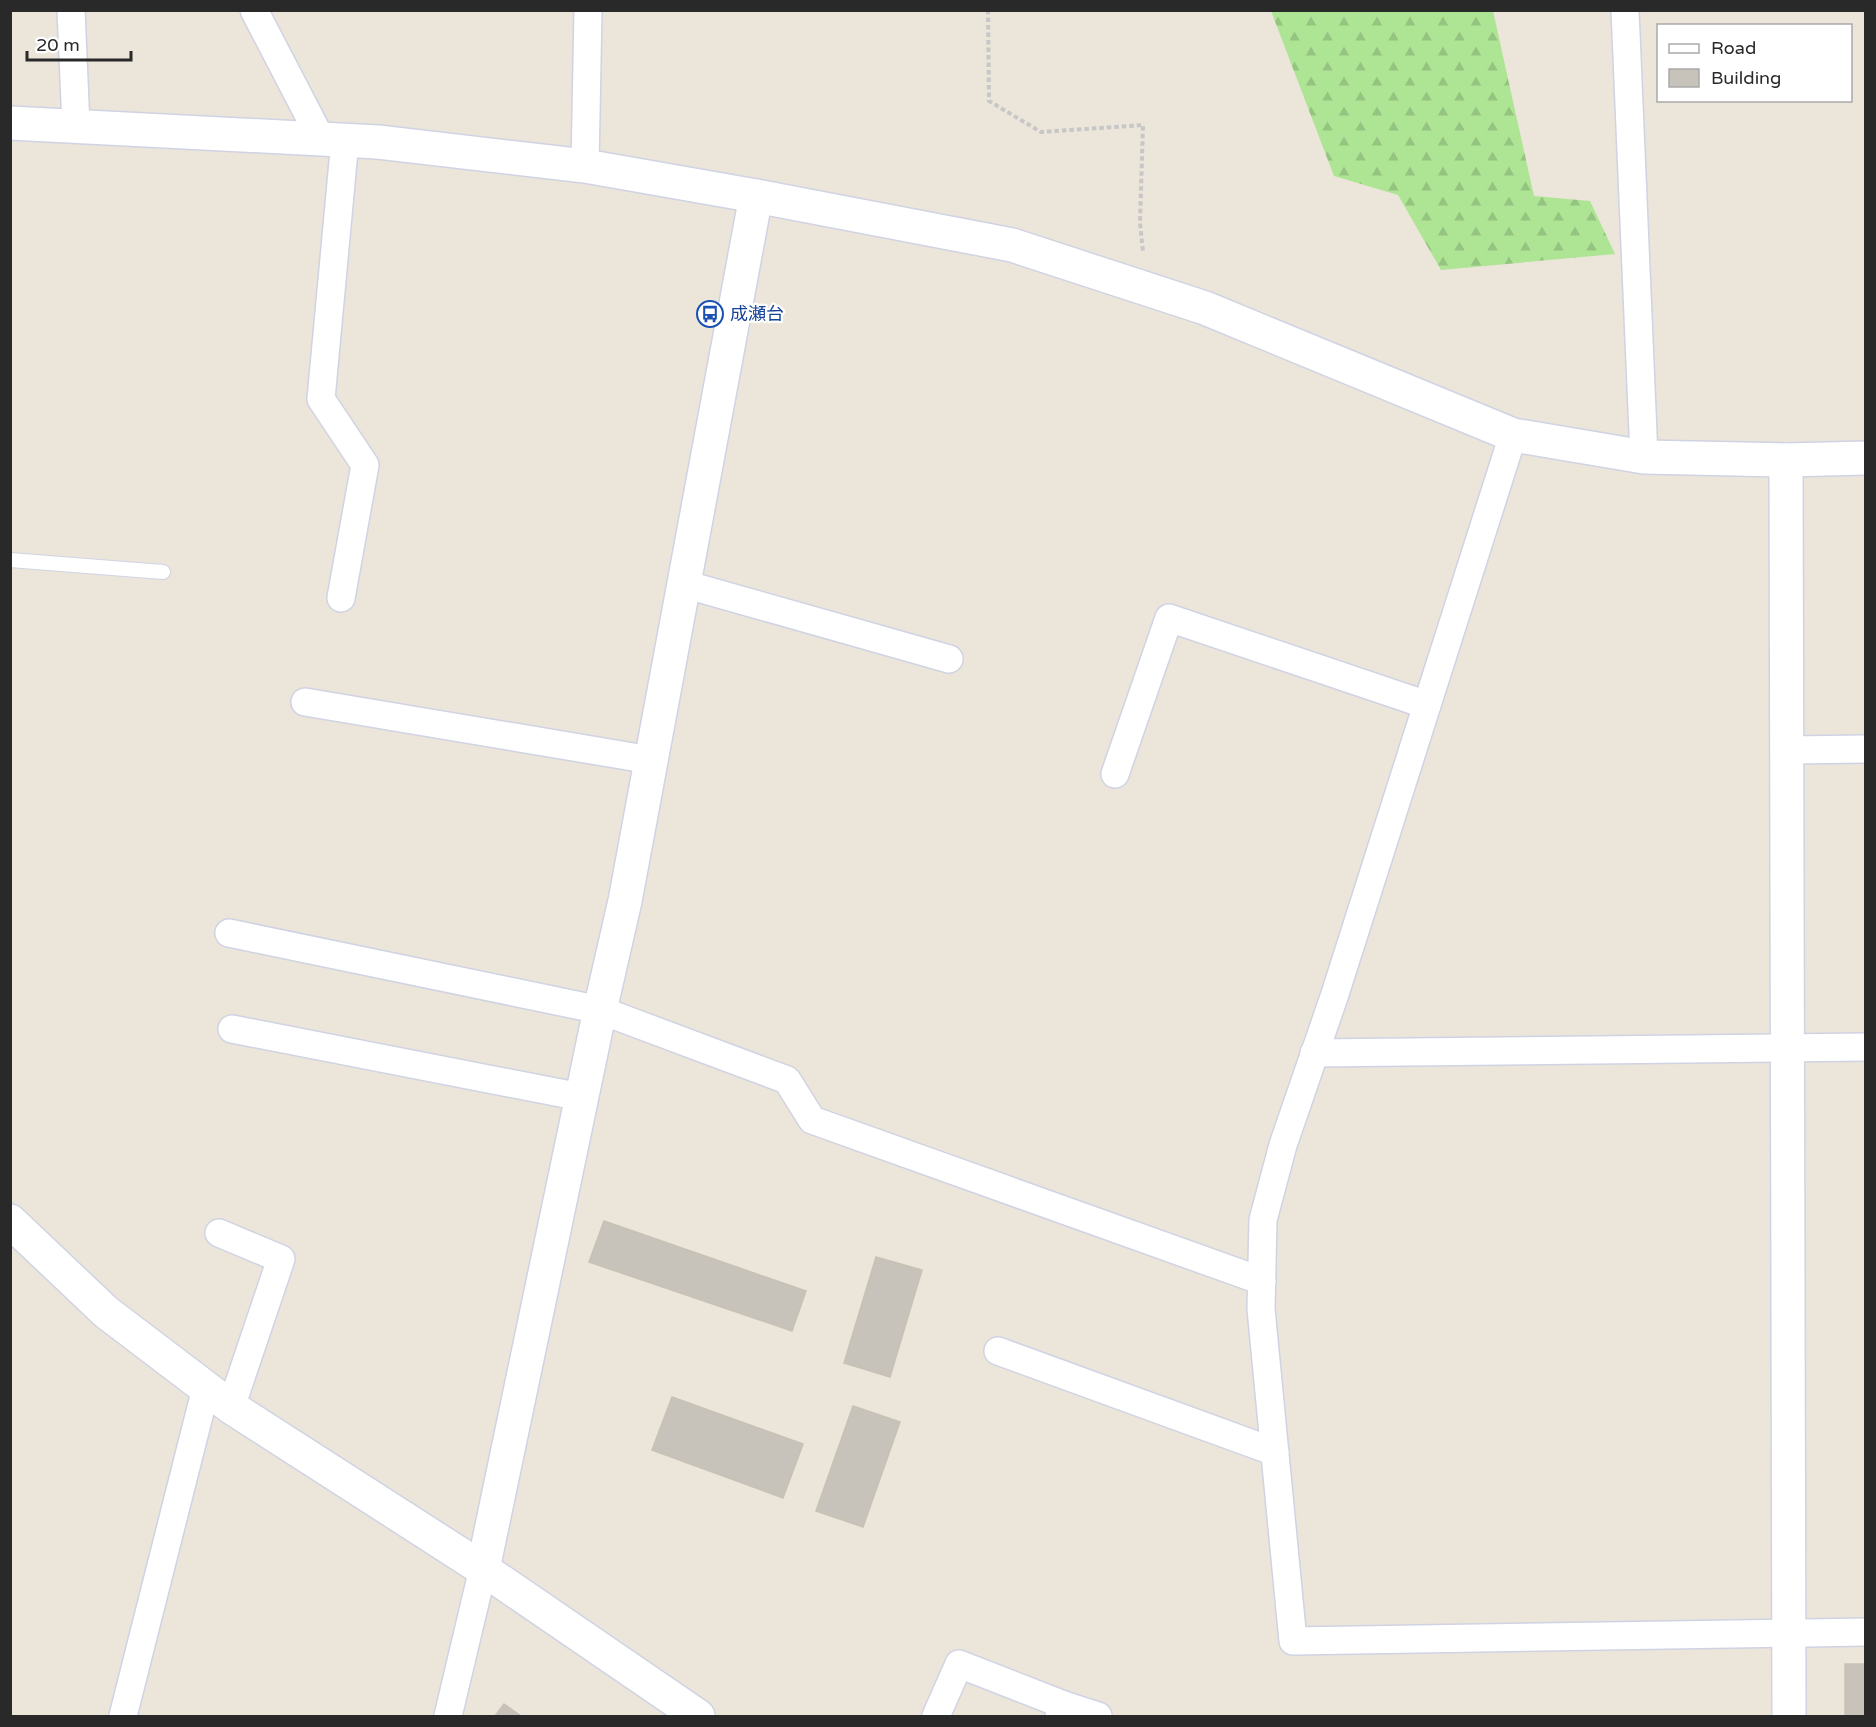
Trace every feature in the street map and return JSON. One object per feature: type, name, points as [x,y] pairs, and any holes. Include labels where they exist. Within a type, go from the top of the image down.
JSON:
[{"type":"street","points":[[71,10],[76,126]]},
{"type":"street","points":[[254,10],[333,139],[321,399],[365,465],[341,598]]},
{"type":"street","points":[[585,166],[588,10]]},
{"type":"street","points":[[1625,10],[1644,457]]},
{"type":"street","points":[[10,123],[390,143],[585,166],[756,196],[1012,245],[1205,308],[1513,435],[1644,457],[1786,460],[1866,458]]},
{"type":"street","points":[[448,1716],[483,1569],[581,1098],[625,901],[756,196]]},
{"type":"street","points":[[1513,435],[1283,1145],[1263,1220],[1261,1309],[1293,1641],[1866,1632]]},
{"type":"street","points":[[1786,460],[1789,1716]]},
{"type":"street","points":[[684,584],[949,659]]},
{"type":"street","points":[[1115,774],[1169,618],[1427,705]]},
{"type":"street","points":[[306,702],[651,760]]},
{"type":"street","points":[[1787,750],[1866,749]]},
{"type":"street","points":[[229,933],[600,1010],[787,1080],[812,1120],[1262,1281]]},
{"type":"street","points":[[232,1029],[581,1098]]},
{"type":"street","points":[[1314,1053],[1866,1047]]},
{"type":"street","points":[[10,1221],[106,1312],[219,1398],[483,1569],[698,1716]]},
{"type":"street","points":[[123,1716],[219,1398],[281,1260],[219,1233]]},
{"type":"street","points":[[998,1351],[1275,1452]]},
{"type":"street","points":[[936,1716],[959,1664],[1062,1711],[1098,1716]]},
{"type":"lane","points":[[10,560],[164,572]]},
{"type":"path","points":[[988,10],[989,102],[1041,132],[1143,125],[1140,223],[1148,289]]},
{"type":"green space","points":[[1271,11],[1493,11],[1534,196],[1590,201],[1615,254],[1441,270],[1398,195],[1334,176]]},
{"type":"building","points":[[604,1221],[806,1291],[792,1331],[589,1262]]},
{"type":"building","points":[[876,1257],[922,1270],[890,1377],[844,1363]]},
{"type":"building","points":[[672,1397],[803,1444],[783,1498],[652,1450]]},
{"type":"building","points":[[853,1406],[900,1422],[863,1527],[816,1511]]},
{"type":"building","points":[[1845,1664],[1866,1664],[1866,1716],[1845,1716]]},
{"type":"building","points":[[504,1704],[521,1716],[495,1716]]},
{"type":"place","name":"成瀬台","points":[[710,314]]}]
